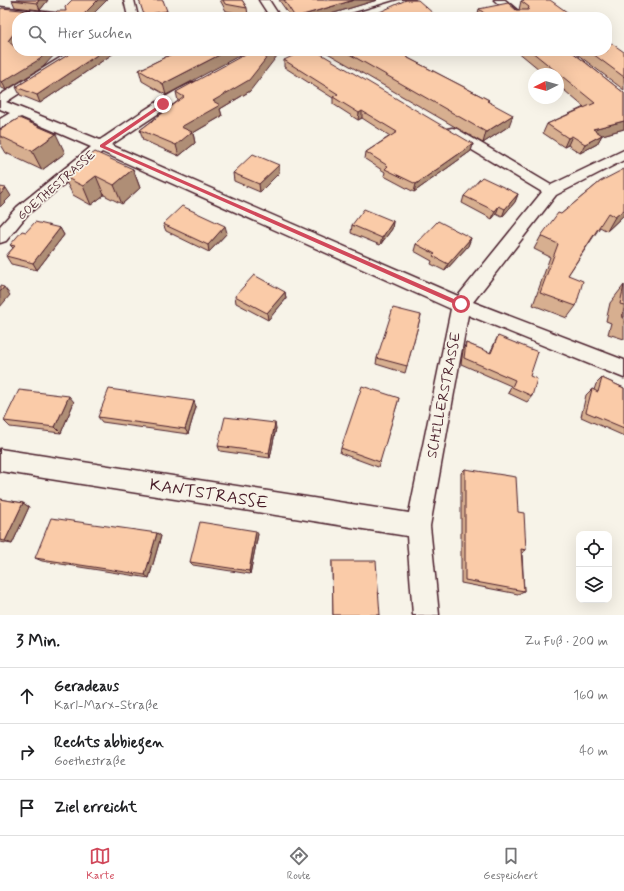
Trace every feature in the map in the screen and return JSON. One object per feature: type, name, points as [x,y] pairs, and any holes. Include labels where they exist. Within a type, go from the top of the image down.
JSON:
[{"type":"street","points":[[0,6],[7,0]]},
{"type":"street","points":[[129,0],[132,12]]},
{"type":"street","points":[[264,0],[272,12]]},
{"type":"street","points":[[370,12],[410,0]]},
{"type":"street","points":[[499,0],[514,12]]},
{"type":"street","points":[[63,12],[69,5]]},
{"type":"street","points":[[0,10],[17,12]]},
{"type":"street","points":[[0,100],[71,56]]},
{"type":"street","name":"GOETHESTRASSE","points":[[0,237],[22,211],[101,146],[163,104],[208,78]]},
{"type":"street","points":[[0,104],[101,146],[461,304],[624,369]]},
{"type":"street","points":[[0,124],[21,112]]},
{"type":"street","points":[[442,127],[551,191]]},
{"type":"street","name":"SCHILLERSTRASSE","points":[[426,615],[418,526],[461,304],[551,191],[624,154]]},
{"type":"street","name":"KANTSTRASSE","points":[[0,460],[418,526]]},
{"type":"building","points":[[12,0],[39,0],[37,3]]},
{"type":"building","points":[[72,0],[98,0],[86,12],[56,12],[66,11],[65,7]]},
{"type":"building","points":[[139,0],[163,0],[167,11],[161,12],[143,12]]},
{"type":"building","points":[[223,0],[242,0],[247,8],[225,4]]},
{"type":"building","points":[[284,0],[354,0],[312,12],[292,12]]},
{"type":"building","points":[[406,0],[418,0],[432,12],[380,12]]},
{"type":"building","points":[[550,0],[567,12],[483,12],[479,9],[508,3],[516,10],[528,10],[529,7],[521,1]]},
{"type":"building","points":[[2,8],[31,11],[12,12],[12,36],[8,41],[12,44],[12,56],[43,56],[2,82],[0,81],[0,10]]},
{"type":"building","points":[[612,44],[624,52],[624,77],[596,56],[612,56]]},
{"type":"building","points":[[66,56],[96,56],[37,95],[16,87]]},
{"type":"building","points":[[168,56],[217,56],[163,84],[139,70]]},
{"type":"building","points":[[242,56],[268,56],[249,80],[213,101],[220,105],[181,127],[192,132],[176,145],[140,130],[184,97],[176,92]]},
{"type":"building","points":[[292,56],[324,56],[473,144],[416,184],[385,169],[388,166],[366,152],[397,132],[362,111],[359,113],[333,97],[338,94],[284,60]]},
{"type":"building","points":[[353,56],[407,56],[408,58],[489,100],[487,101],[513,115],[486,132]]},
{"type":"building","points":[[537,56],[577,56],[624,93],[624,121],[593,129],[602,135],[585,144],[572,136],[568,138],[547,124],[595,103],[564,78],[564,68],[552,68]]},
{"type":"building","points":[[19,118],[56,134],[32,151],[0,136],[0,130]]},
{"type":"building","points":[[95,152],[133,169],[114,185],[96,176],[83,186],[63,176]]},
{"type":"building","points":[[253,154],[279,165],[259,184],[233,173]]},
{"type":"building","points":[[624,169],[624,210],[615,217],[608,213],[568,275],[583,281],[576,306],[540,293],[558,244],[541,236],[558,213],[561,214],[601,181]]},
{"type":"building","points":[[482,177],[518,194],[505,209],[499,206],[495,211],[464,196]]},
{"type":"building","points":[[0,187],[6,188],[0,195]]},
{"type":"building","points":[[182,206],[225,226],[208,245],[163,224]]},
{"type":"building","points":[[364,209],[393,221],[382,238],[352,225]]},
{"type":"building","points":[[438,221],[471,238],[448,264],[433,256],[435,254],[416,244]]},
{"type":"building","points":[[35,222],[60,228],[33,263],[6,256],[15,246],[10,245],[22,231],[26,232]]},
{"type":"building","points":[[254,275],[285,292],[267,313],[235,296]]},
{"type":"building","points":[[624,285],[624,305],[620,304]]},
{"type":"building","points":[[0,286],[4,287],[0,292]]},
{"type":"building","points":[[393,308],[421,315],[407,366],[377,358]]},
{"type":"building","points":[[498,336],[538,352],[530,376],[537,379],[532,396],[512,387],[515,380],[464,358],[466,343],[491,353]]},
{"type":"building","points":[[602,378],[624,388],[624,428],[586,412],[592,389],[598,392]]},
{"type":"building","points":[[362,386],[399,398],[380,462],[341,448]]},
{"type":"building","points":[[109,389],[194,401],[185,429],[98,417]]},
{"type":"building","points":[[19,390],[69,396],[55,427],[4,421]]},
{"type":"building","points":[[225,417],[275,423],[269,453],[218,446]]},
{"type":"building","points":[[465,469],[516,477],[518,512],[524,513],[526,550],[521,549],[524,591],[465,580]]},
{"type":"building","points":[[0,499],[23,503],[5,541],[0,540]]},
{"type":"building","points":[[51,518],[157,533],[145,575],[35,558]]},
{"type":"building","points":[[200,522],[256,531],[249,571],[190,562]]},
{"type":"building","points":[[332,561],[376,561],[380,615],[333,615]]},
{"type":"route","points":[[163,104],[101,146],[461,304]]}]
